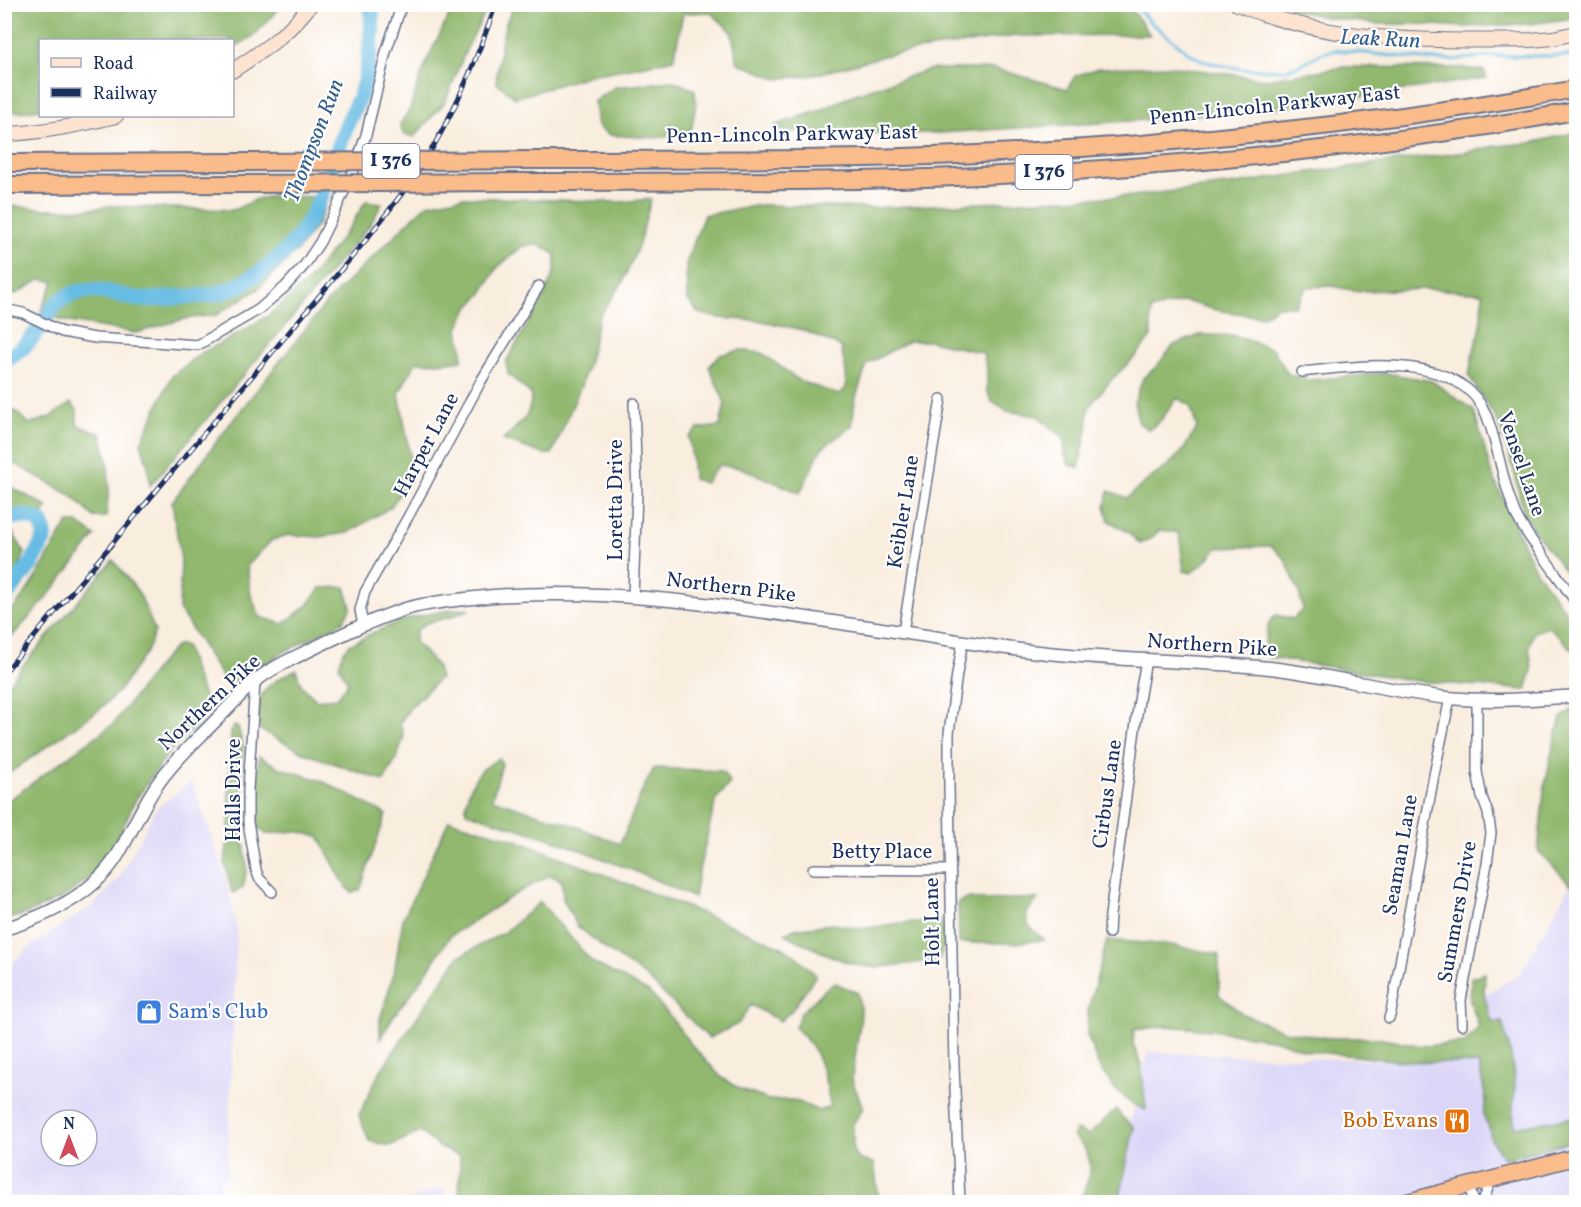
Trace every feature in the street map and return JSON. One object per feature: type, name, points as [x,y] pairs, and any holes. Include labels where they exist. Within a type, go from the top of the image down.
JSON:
[{"type":"highway","name":"Penn-Lincoln Parkway East","points":[[4,163],[888,157],[1091,147],[1226,136],[1496,102],[1576,89]]},
{"type":"highway","name":"I 376","points":[[4,185],[956,177],[1228,158],[1477,127],[1576,111]]},
{"type":"highway","points":[[1406,1203],[1576,1157]]},
{"type":"main road","points":[[234,70],[274,43],[310,4]]},
{"type":"main road","points":[[1237,4],[1299,25],[1355,36],[1396,39],[1520,40],[1553,38],[1576,33]]},
{"type":"main road","points":[[4,134],[33,132],[112,117]]},
{"type":"street","points":[[4,309],[23,314],[62,332],[95,338],[198,345],[258,310],[285,287],[304,266],[320,242],[354,170],[366,135],[386,52],[402,4]]},
{"type":"street","name":"Harper Lane","points":[[363,625],[360,610],[365,592],[481,381],[539,286]]},
{"type":"street","name":"Vensel Lane","points":[[1302,372],[1367,366],[1408,367],[1451,379],[1466,388],[1482,405],[1487,416],[1517,517],[1576,602]]},
{"type":"street","name":"Keibler Lane","points":[[903,632],[941,399]]},
{"type":"street","name":"Loretta Drive","points":[[633,596],[637,494],[634,404]]},
{"type":"street","name":"Northern Pike","points":[[4,929],[48,912],[80,894],[101,878],[115,859],[160,780],[255,681],[278,666],[363,625],[411,608],[433,603],[573,593],[633,596],[740,608],[1037,652],[1281,669],[1450,698],[1477,700],[1576,696]]},
{"type":"street","name":"Holt Lane","points":[[960,1203],[954,1067],[949,734],[963,641]]},
{"type":"street","name":"Cirbus Lane","points":[[1109,933],[1146,660]]},
{"type":"street","name":"Halls Drive","points":[[255,681],[248,822],[256,870],[259,878],[272,892]]},
{"type":"street","name":"Seaman Lane","points":[[1389,1018],[1450,698]]},
{"type":"street","name":"Summers Drive","points":[[1462,1024],[1461,1000],[1491,833],[1477,772],[1477,700]]},
{"type":"street","name":"Betty Place","points":[[813,869],[950,870]]},
{"type":"street","points":[[1483,1203],[1491,1180]]},
{"type":"street","points":[[1469,1186],[1473,1203]]},
{"type":"shaded area","points":[[192,781],[225,875],[237,930],[227,1173],[212,1202],[5,1202],[5,971],[28,948],[93,905],[118,880],[156,809]]},
{"type":"shaded area","points":[[1576,875],[1576,1117],[1514,1127],[1513,1106],[1484,995],[1519,975]]},
{"type":"shaded area","points":[[1148,1052],[1480,1064],[1486,1101],[1483,1115],[1489,1127],[1492,1142],[1505,1158],[1576,1140],[1576,1202],[1110,1202]]},
{"type":"shaded area","points":[[443,1187],[447,1202],[404,1202]]},
{"type":"green space","points":[[5,4],[282,4],[255,35],[234,47],[234,39],[39,39],[39,109],[20,112],[5,111]]},
{"type":"green space","points":[[1576,4],[1576,18],[1529,24],[1465,27],[1376,24],[1325,17],[1290,9],[1289,5]]},
{"type":"green space","points":[[452,5],[489,5],[466,50],[445,102],[414,137],[403,134],[400,124],[410,109],[429,56]]},
{"type":"green space","points":[[515,5],[1123,5],[1136,15],[1150,35],[1015,36],[891,54],[814,75],[777,79],[738,63],[731,31],[710,12],[683,13],[674,59],[590,75],[515,98],[496,82],[504,32]]},
{"type":"green space","points":[[1169,66],[1265,79],[1345,67],[1463,68],[1484,71],[1487,78],[1286,107],[1132,121],[939,133],[833,133],[773,130],[776,125],[821,110],[855,94],[931,69],[996,69],[1067,89],[1075,76],[1098,68]]},
{"type":"green space","points":[[673,81],[695,90],[696,105],[691,131],[656,138],[609,135],[597,126],[594,101],[615,87]]},
{"type":"green space","points":[[1576,132],[1576,284],[1572,300],[1577,323],[1573,345],[1576,375],[1576,586],[1524,517],[1514,470],[1498,422],[1469,376],[1473,352],[1480,332],[1483,293],[1432,289],[1358,291],[1331,286],[1307,287],[1295,306],[1277,306],[1262,317],[1216,310],[1185,301],[1151,310],[1151,337],[1089,407],[1079,467],[1069,465],[1065,454],[1064,437],[1038,416],[1007,411],[992,402],[987,390],[987,369],[983,353],[931,341],[909,341],[867,364],[855,400],[852,426],[821,449],[800,493],[741,468],[719,465],[705,483],[693,479],[689,437],[698,429],[720,426],[725,403],[709,367],[720,355],[740,350],[762,353],[800,381],[839,395],[846,388],[846,373],[841,347],[803,330],[762,321],[719,318],[698,313],[687,299],[686,264],[704,215],[761,205],[869,208],[1132,196],[1531,143]]},
{"type":"green space","points":[[274,196],[328,197],[319,222],[298,250],[257,290],[216,315],[184,319],[136,333],[64,321],[41,311],[54,282],[41,279],[18,293],[5,296],[5,206],[66,210],[109,206],[234,210],[257,199]]},
{"type":"green space","points":[[463,197],[619,202],[651,199],[639,244],[623,282],[599,316],[581,386],[552,454],[543,454],[503,440],[527,415],[531,402],[531,394],[508,374],[506,362],[545,294],[555,270],[555,254],[539,245],[523,246],[497,268],[482,293],[467,310],[458,329],[462,360],[440,363],[416,362],[399,393],[411,461],[409,480],[391,507],[348,533],[319,537],[289,535],[272,540],[247,566],[251,596],[260,617],[283,624],[308,605],[320,588],[345,587],[351,607],[343,622],[282,653],[238,680],[224,680],[179,609],[181,561],[172,502],[229,425],[327,302],[427,204]]},
{"type":"green space","points":[[366,201],[382,203],[370,225],[150,486],[148,466],[141,443],[171,377],[201,353],[269,315],[309,280],[349,228]]},
{"type":"green space","points":[[1200,335],[1237,336],[1273,349],[1288,374],[1309,380],[1385,373],[1432,381],[1474,411],[1491,472],[1535,570],[1576,625],[1576,653],[1549,627],[1534,632],[1529,646],[1532,670],[1526,690],[1417,681],[1268,657],[1264,647],[1269,622],[1276,615],[1293,619],[1303,609],[1299,592],[1285,559],[1271,546],[1217,548],[1191,573],[1184,571],[1179,533],[1160,530],[1140,544],[1128,532],[1109,521],[1105,506],[1109,491],[1127,498],[1166,467],[1181,453],[1197,428],[1190,405],[1177,398],[1162,419],[1149,430],[1139,423],[1134,403],[1143,378],[1157,366],[1174,345]]},
{"type":"green space","points":[[5,400],[30,424],[50,417],[71,403],[77,410],[77,425],[101,434],[108,463],[109,489],[106,517],[94,517],[72,496],[5,458]]},
{"type":"green space","points":[[5,484],[48,507],[43,514],[5,508]]},
{"type":"green space","points":[[68,523],[77,523],[95,536],[52,592],[5,644],[5,618],[31,584]]},
{"type":"green space","points":[[5,529],[11,530],[25,553],[13,582],[5,590]]},
{"type":"green space","points":[[113,560],[139,593],[155,631],[147,651],[119,691],[99,710],[5,776],[5,689]]},
{"type":"green space","points":[[456,609],[470,609],[451,617],[426,623],[416,631],[415,642],[436,665],[440,678],[409,709],[400,723],[404,736],[397,758],[384,781],[307,754],[260,730],[258,708],[260,699],[269,685],[277,680],[296,670],[302,686],[316,700],[337,698],[348,683],[339,666],[343,652],[349,645],[403,620]]},
{"type":"green space","points":[[177,645],[185,645],[209,708],[199,724],[170,751],[136,799],[113,848],[97,872],[64,897],[26,914],[5,920],[5,803],[113,724],[160,663]]},
{"type":"green space","points":[[1572,710],[1576,751],[1576,875],[1571,885],[1538,851],[1544,790],[1552,751],[1561,718]]},
{"type":"green space","points":[[234,726],[238,727],[243,746],[241,766],[243,833],[247,868],[243,888],[232,893],[225,863],[229,832],[231,732]]},
{"type":"green space","points":[[259,756],[278,767],[322,781],[386,814],[360,890],[352,893],[344,884],[319,837],[296,831],[266,834],[257,827],[256,782]]},
{"type":"green space","points":[[499,758],[502,764],[492,799],[570,824],[620,844],[654,768],[722,771],[730,783],[716,799],[694,898],[647,876],[560,842],[466,812],[468,795],[475,779],[482,770]]},
{"type":"green space","points":[[449,820],[516,840],[697,911],[782,947],[797,957],[816,975],[791,1011],[780,1021],[751,1005],[738,1024],[709,1038],[646,977],[577,926],[563,899],[562,881],[550,875],[517,893],[450,936],[380,1039],[380,1019],[394,973],[403,919]]},
{"type":"green space","points":[[970,898],[1038,899],[1026,913],[1028,925],[1044,940],[1015,943],[959,943],[958,902]]},
{"type":"green space","points":[[540,902],[592,962],[649,992],[689,1042],[722,1078],[742,1090],[769,1100],[794,1100],[819,1111],[830,1106],[820,1063],[810,1045],[795,1027],[801,1013],[829,986],[836,983],[858,993],[861,1015],[852,1080],[863,1108],[853,1124],[853,1151],[860,1160],[874,1163],[879,1202],[459,1202],[460,1156],[441,1148],[420,1132],[390,1146],[369,1141],[359,1115],[379,1073],[458,957],[505,932]]},
{"type":"green space","points":[[941,920],[945,941],[939,960],[889,966],[873,967],[851,963],[828,955],[785,934],[794,929],[833,924],[862,929]]},
{"type":"green space","points":[[1107,940],[1171,945],[1219,954],[1219,995],[1243,1014],[1284,1031],[1329,1038],[1376,1038],[1424,1046],[1465,1043],[1479,1027],[1470,1001],[1471,977],[1485,973],[1484,995],[1492,1022],[1502,1022],[1511,1055],[1515,1085],[1514,1127],[1576,1117],[1576,1140],[1505,1159],[1492,1142],[1489,1127],[1483,1115],[1486,1101],[1479,1064],[1402,1061],[1308,1051],[1276,1040],[1212,1030],[1165,1026],[1134,1030],[1133,1044],[1141,1065],[1145,1110],[1128,1101],[1113,1087],[1099,1067],[1087,1035],[1088,1010]]},
{"type":"green space","points":[[1116,1109],[1134,1127],[1119,1202],[1079,1202],[1087,1183],[1090,1167],[1086,1152],[1073,1136],[1076,1130],[1089,1135]]},
{"type":"waterway","name":"Thompson Run","points":[[4,361],[28,342],[55,305],[75,293],[99,291],[148,300],[210,295],[226,291],[256,275],[291,246],[322,194],[362,90],[370,48],[371,4]]},
{"type":"waterway","name":"Leak Run","points":[[1134,4],[1150,22],[1189,53],[1203,61],[1242,69],[1285,70],[1322,53],[1336,50],[1432,60],[1576,54]]},
{"type":"waterway","name":"Thompson Run","points":[[4,517],[24,517],[37,520],[42,523],[45,537],[32,563],[4,599]]},
{"type":"railway","points":[[4,673],[366,240],[401,195],[426,159],[460,95],[496,4]]},
{"type":"place","name":"Sam's Club","points":[[149,1012]]},
{"type":"place","name":"Bob Evans","points":[[1457,1121]]}]
